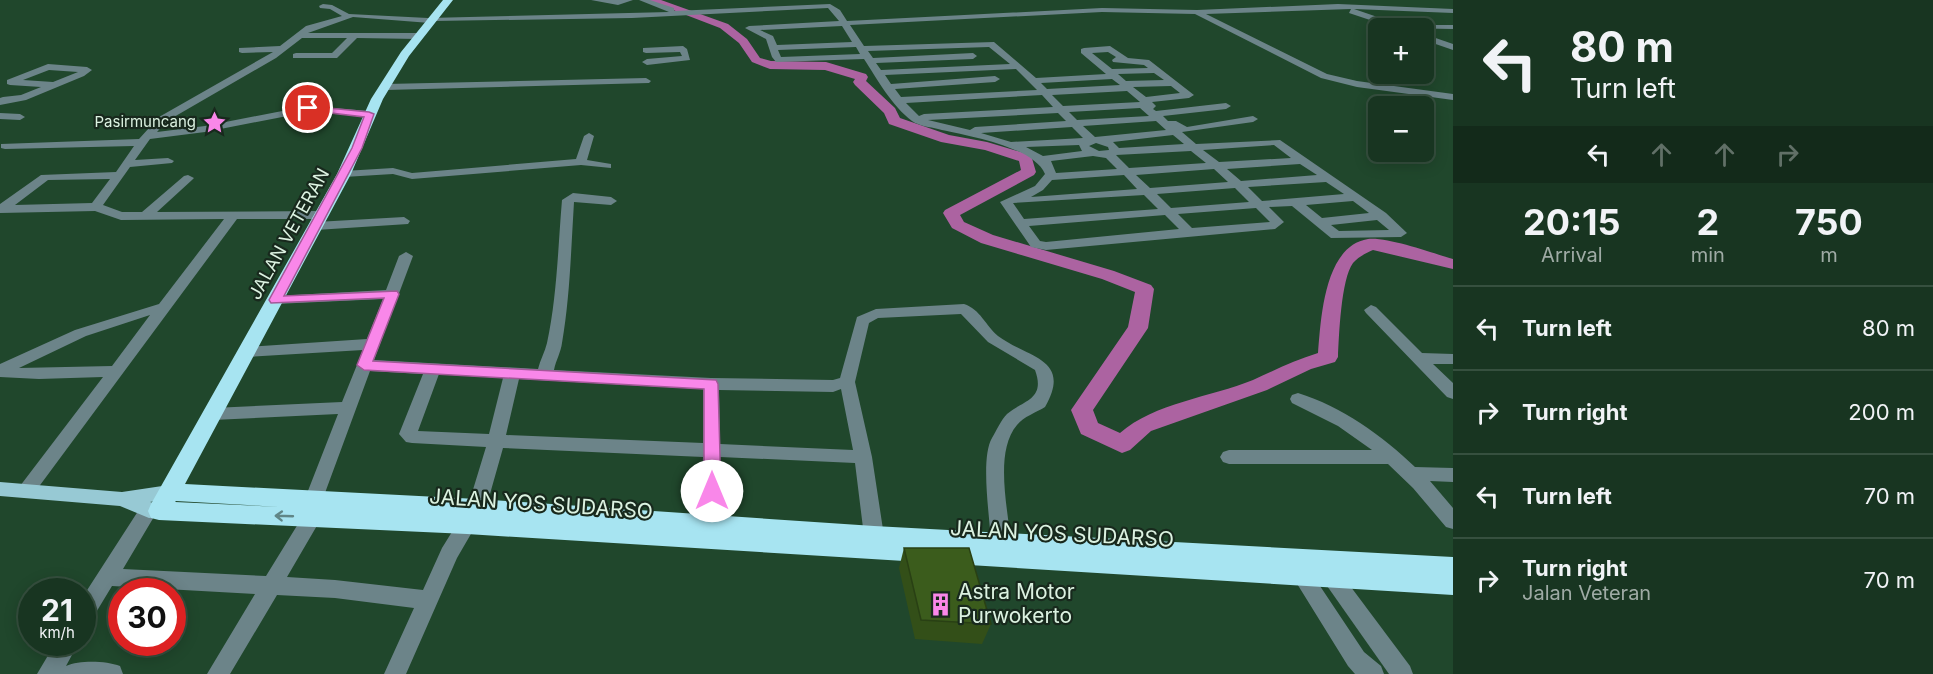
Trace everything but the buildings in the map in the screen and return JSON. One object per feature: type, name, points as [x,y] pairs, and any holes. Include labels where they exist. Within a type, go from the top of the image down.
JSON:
[{"type":"highway","name":"JALAN VETERAN","points":[[159,504],[213,414],[319,221],[357,148],[369,114],[419,36],[448,0]]},
{"type":"highway","name":"JALAN YOS SUDARSO","points":[[159,504],[222,496],[313,509]]},
{"type":"highway","name":"JALAN YOS SUDARSO","points":[[159,504],[200,513],[313,509],[710,525],[1453,568]]},
{"type":"highway","name":"JALAN YOS SUDARSO","points":[[472,516],[1453,584]]},
{"type":"main road","points":[[0,489],[159,504]]},
{"type":"main road","points":[[122,499],[159,504]]},
{"type":"street","points":[[333,0],[320,7],[332,7],[348,16]]},
{"type":"street","points":[[595,0],[618,3],[629,0]]},
{"type":"street","points":[[643,0],[680,13]]},
{"type":"street","points":[[1298,0],[1310,7]]},
{"type":"street","points":[[1324,0],[1400,28],[1453,27]]},
{"type":"street","points":[[827,6],[843,2]]},
{"type":"street","points":[[743,14],[759,4],[813,3],[833,8],[888,87],[915,118],[925,123],[1011,144],[1043,159],[1051,172],[1050,177],[1041,188],[1006,202]]},
{"type":"street","points":[[691,4],[700,11]]},
{"type":"street","points":[[749,28],[1085,10],[1198,12],[1338,6],[1453,11]]},
{"type":"street","points":[[1403,9],[1420,18]]},
{"type":"street","points":[[96,207],[145,139],[163,119],[283,49],[298,35],[320,24],[348,16],[431,20],[628,16],[700,11],[743,14],[838,14]]},
{"type":"street","points":[[1198,12],[1324,76],[1357,84],[1453,97]]},
{"type":"street","points":[[743,14],[749,28],[770,38],[782,37]]},
{"type":"street","points":[[839,34],[851,33]]},
{"type":"street","points":[[298,35],[419,36]]},
{"type":"street","points":[[296,56],[334,56],[355,35]]},
{"type":"street","points":[[770,38],[779,60],[993,44],[1060,109],[1072,124],[1093,141],[1114,147],[1111,153]]},
{"type":"street","points":[[1434,40],[1453,47]]},
{"type":"street","points":[[963,45],[1011,95]]},
{"type":"street","points":[[386,87],[650,81],[647,62],[646,47],[683,49],[687,58],[647,62]]},
{"type":"street","points":[[774,48],[973,56]]},
{"type":"street","points":[[242,50],[283,49]]},
{"type":"street","points":[[1006,202],[1034,242],[1044,246],[1277,224],[1277,221],[1238,184],[1084,50],[1110,49],[1125,60]]},
{"type":"street","points":[[915,118],[1060,109],[1189,95],[1142,61],[1095,61]]},
{"type":"street","points":[[879,73],[1017,66]]},
{"type":"street","points":[[2,100],[23,98],[87,70],[48,67],[5,84]]},
{"type":"street","points":[[1031,81],[1156,70]]},
{"type":"street","points":[[888,87],[995,80]]},
{"type":"street","points":[[1044,94],[1173,83]]},
{"type":"street","points":[[5,84],[54,85]]},
{"type":"street","points":[[901,102],[1095,92],[1116,104],[1140,104],[1180,129],[1187,130],[1253,119]]},
{"type":"street","points":[[901,102],[1011,95]]},
{"type":"street","points":[[975,99],[1011,144]]},
{"type":"street","points":[[960,131],[1072,124],[1226,106]]},
{"type":"street","points":[[5,146],[91,145],[145,139],[308,108],[369,114]]},
{"type":"street","points":[[235,123],[242,111]]},
{"type":"street","points":[[0,116],[20,117]]},
{"type":"street","points":[[1011,144],[1093,141],[1176,132]]},
{"type":"street","points":[[581,162],[589,136]]},
{"type":"street","points":[[1093,141],[1083,144],[1084,148],[1095,153]]},
{"type":"street","points":[[1043,159],[1095,153],[1196,149],[1272,141],[1279,143],[1356,197],[1401,233],[1342,236],[1331,232],[1295,202]]},
{"type":"street","points":[[1111,153],[1126,172],[1189,232]]},
{"type":"street","points":[[1050,177],[1304,160]]},
{"type":"street","points":[[1,209],[45,177],[125,169],[168,161]]},
{"type":"street","points":[[344,174],[388,171],[412,176],[581,162],[607,166]]},
{"type":"street","points":[[145,216],[188,178]]},
{"type":"street","points":[[1006,202],[1328,178]]},
{"type":"street","points":[[545,375],[549,354],[554,347],[557,326],[568,200],[573,197],[610,201]]},
{"type":"street","points":[[1019,223],[1356,197]]},
{"type":"street","points":[[1,209],[96,207],[109,214],[121,216],[234,215],[319,221],[404,221]]},
{"type":"street","points":[[26,490],[234,215]]},
{"type":"street","points":[[1318,222],[1382,216]]},
{"type":"street","points":[[218,674],[273,587],[313,509],[348,408],[406,256]]},
{"type":"street","points":[[275,300],[392,294]]},
{"type":"street","points":[[0,371],[71,335],[107,322],[165,307]]},
{"type":"street","points":[[873,536],[863,457],[847,382],[862,320],[876,314],[964,309],[1000,345],[1042,367],[1045,372],[1046,385],[1039,403],[1012,419],[998,443],[995,459],[1001,543]]},
{"type":"street","points":[[1371,310],[1453,393]]},
{"type":"street","points":[[247,352],[374,344]]},
{"type":"street","points":[[1419,358],[1453,359]]},
{"type":"street","points":[[364,365],[711,384],[820,387],[847,382]]},
{"type":"street","points":[[433,369],[409,435],[712,452],[863,457]]},
{"type":"street","points":[[0,371],[39,374],[118,371]]},
{"type":"street","points":[[395,674],[449,554],[472,516],[496,441],[512,374]]},
{"type":"street","points":[[710,525],[712,510],[711,384]]},
{"type":"street","points":[[1298,399],[1333,415],[1380,444],[1413,474],[1453,521]]},
{"type":"street","points":[[213,414],[348,408]]},
{"type":"street","points":[[1229,457],[1394,457]]},
{"type":"street","points":[[1413,474],[1453,475]]},
{"type":"street","points":[[96,595],[159,504]]},
{"type":"street","points":[[1301,574],[1356,659],[1373,674]]},
{"type":"street","points":[[107,577],[335,589],[429,600]]},
{"type":"street","points":[[1332,577],[1402,674]]},
{"type":"street","points":[[48,674],[59,656]]},
{"type":"street","points":[[72,674],[112,674]]},
{"type":"waterway","points":[[652,0],[724,26],[743,41],[756,60],[770,65],[826,66],[862,77],[859,82],[890,111],[894,121],[946,139],[987,146],[1026,158],[1029,172],[951,213],[958,225],[987,239],[1108,275],[1145,289],[1138,328],[1082,410],[1089,428],[1122,444],[1143,425],[1260,385],[1304,364],[1328,357],[1333,306],[1342,268],[1348,258],[1370,244],[1453,264]]},
{"type":"place","name":"Pasirmuncang","points":[[214,122]]},
{"type":"place","name":"Astra Motor Purwokerto","points":[[940,604]]},
{"type":"route","points":[[308,108],[369,114],[357,148],[344,174],[275,300],[392,294],[364,365],[711,384],[712,491]]}]
